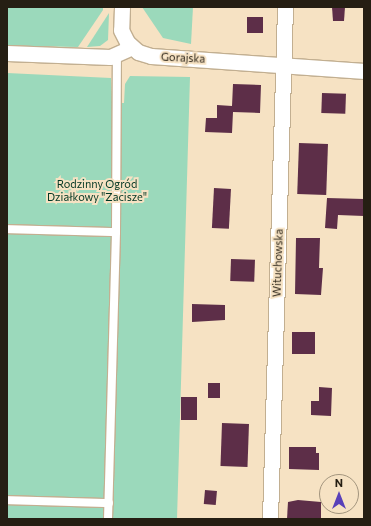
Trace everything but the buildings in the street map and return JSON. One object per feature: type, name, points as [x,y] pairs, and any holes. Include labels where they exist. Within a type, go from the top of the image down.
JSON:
[{"type":"street","points":[[7,53],[117,55],[132,47],[121,30],[122,7]]},
{"type":"street","name":"Wituchowska","points":[[270,519],[285,7]]},
{"type":"street","name":"Gorajska","points":[[132,47],[164,58],[284,64],[364,71]]},
{"type":"lane","points":[[108,519],[116,232],[117,55]]},
{"type":"lane","points":[[7,230],[116,232]]},
{"type":"lane","points":[[7,500],[109,503]]},
{"type":"green space","points":[[7,7],[103,7],[103,10],[78,47],[28,46],[7,45]]},
{"type":"green space","points":[[142,7],[193,7],[191,44],[163,38]]},
{"type":"green space","points":[[109,13],[108,40],[100,46],[87,47]]},
{"type":"green space","name":"Rodzinny Ogród Działkowy \"Zacisze\"","points":[[7,73],[111,78],[112,102],[118,103],[124,103],[125,84],[130,76],[190,77],[177,519],[7,519]]}]
